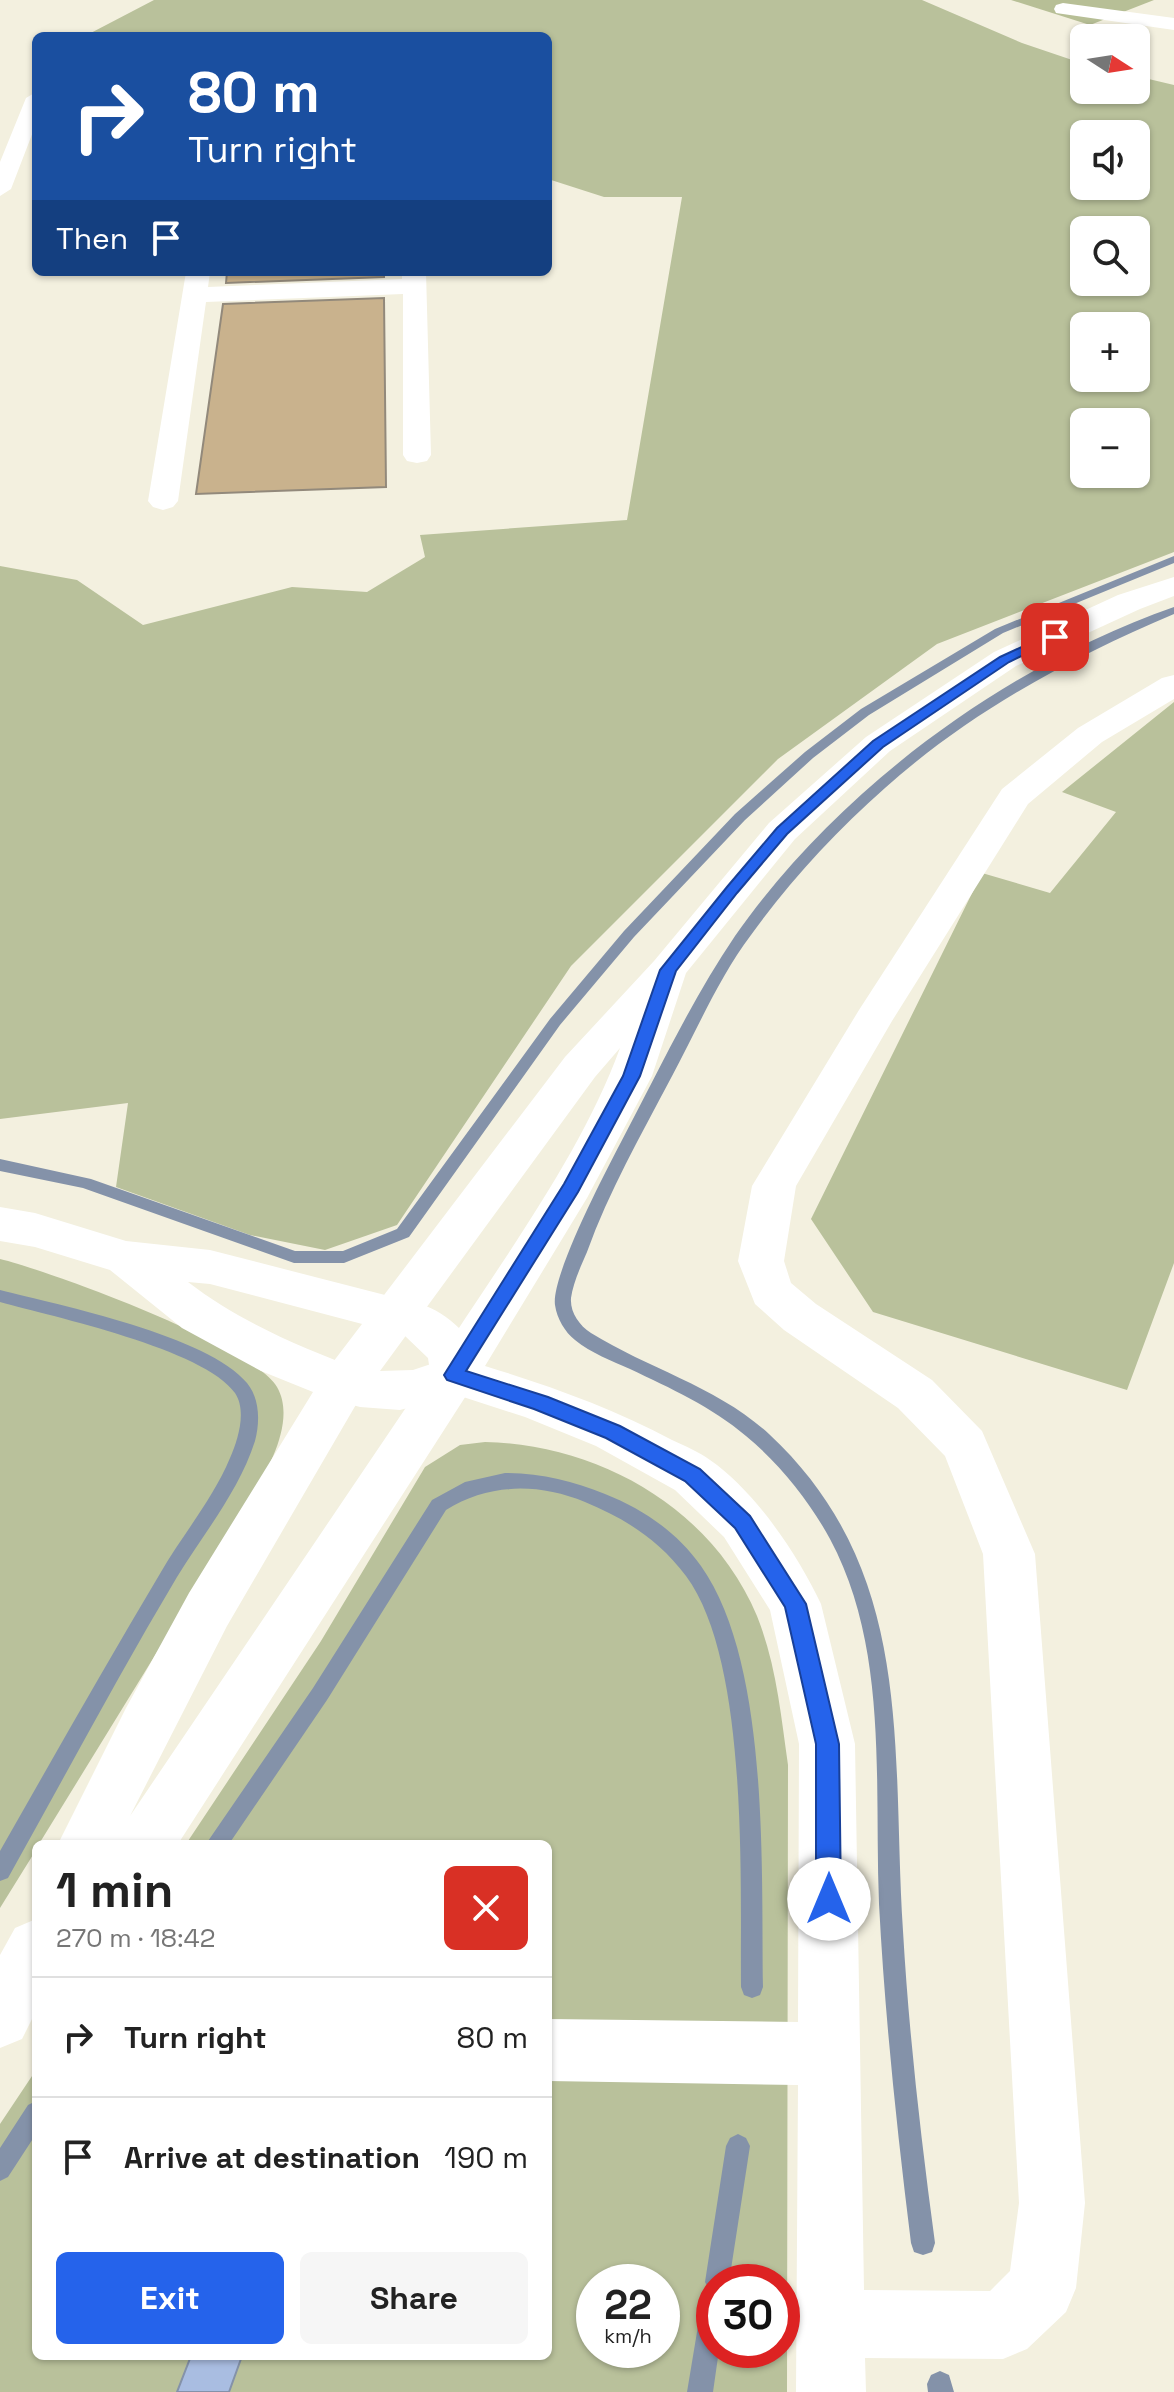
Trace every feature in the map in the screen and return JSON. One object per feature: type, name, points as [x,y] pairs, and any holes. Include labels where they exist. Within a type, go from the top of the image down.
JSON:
[{"type":"street","points":[[1063,9],[1174,24]]},
{"type":"street","points":[[0,189],[32,108]]},
{"type":"street","points":[[163,501],[197,284],[414,279],[417,455]]},
{"type":"street","points":[[89,1840],[173,1671],[303,1448],[344,1384],[580,1067],[668,970],[782,831],[878,744],[1005,659],[1129,602],[1174,586]]},
{"type":"street","points":[[831,2324],[1003,2325],[1042,2288],[1052,2203],[1009,1554],[965,1445],[915,1394],[800,1317],[771,1292],[761,1261],[774,1186],[873,1019],[1015,797],[1052,748],[1090,735],[1174,685]]},
{"type":"street","points":[[148,1840],[454,1375],[572,1187],[624,1090],[668,970]]},
{"type":"street","points":[[0,1224],[35,1230],[126,1258],[210,1267],[420,1322],[451,1350],[454,1375]]},
{"type":"street","points":[[126,1258],[198,1315],[278,1358],[344,1384],[401,1392],[425,1389],[454,1375],[541,1403],[613,1432],[693,1475],[742,1522],[795,1604],[827,1744],[831,2392]]},
{"type":"street","points":[[0,2017],[32,1957]]},
{"type":"street","points":[[0,2031],[32,1988]]},
{"type":"street","points":[[552,2050],[830,2054]]},
{"type":"green space","points":[[154,0],[922,0],[1022,43],[1070,59],[1070,104],[1150,104],[1150,79],[1174,85],[1174,552],[937,644],[778,759],[571,966],[397,1225],[325,1250],[250,1235],[116,1187],[128,1103],[0,1119],[0,566],[77,580],[143,625],[292,587],[367,592],[425,557],[420,535],[627,520],[682,197],[604,197],[552,180],[552,32],[93,32]]},
{"type":"green space","points":[[1011,0],[1154,0],[1087,24]]},
{"type":"green space","points":[[1174,702],[1174,1263],[1127,1390],[873,1312],[811,1219],[982,873],[1050,893],[1116,812],[1062,792]]},
{"type":"green space","points":[[0,1259],[104,1294],[231,1351],[261,1370],[277,1387],[284,1414],[278,1443],[253,1496],[41,1840],[32,1840],[32,1856],[0,1908]]},
{"type":"green space","points":[[485,1442],[527,1446],[569,1455],[609,1469],[646,1489],[681,1514],[711,1544],[737,1578],[757,1616],[769,1652],[788,1765],[787,2264],[696,2264],[696,2368],[787,2368],[787,2392],[0,2392],[0,2124],[32,2076],[32,2360],[552,2360],[552,1840],[189,1840],[321,1641],[425,1467],[460,1445]]},
{"type":"water","points":[[189,2360],[241,2360],[229,2392],[177,2392]]},
{"type":"building","points":[[227,276],[384,276],[384,277],[226,283]]},
{"type":"building","points":[[384,298],[386,487],[196,494],[223,304]]},
{"type":"waterway","points":[[0,1165],[85,1183],[294,1257],[344,1257],[403,1233],[555,1022],[629,934],[740,817],[809,755],[865,712],[999,631],[1174,559]]},
{"type":"waterway","points":[[923,2243],[896,1987],[884,1716],[871,1625],[858,1581],[840,1539],[823,1512],[764,1441],[708,1401],[584,1338],[570,1322],[563,1297],[583,1240],[608,1184],[702,1004],[744,934],[785,880],[831,830],[881,784],[935,741],[1051,667],[1174,610]]},
{"type":"waterway","points":[[0,1296],[129,1331],[198,1357],[224,1372],[241,1388],[247,1400],[249,1420],[240,1457],[223,1491],[171,1571],[0,1871]]},
{"type":"waterway","points":[[220,1840],[320,1694],[439,1505],[472,1487],[505,1481],[540,1483],[577,1491],[627,1511],[665,1538],[694,1572],[715,1611],[729,1654],[744,1749],[752,1987]]},
{"type":"waterway","points":[[0,2169],[32,2119]]},
{"type":"waterway","points":[[720,2264],[738,2146]]},
{"type":"waterway","points":[[700,2392],[704,2368]]},
{"type":"waterway","points":[[940,2384],[941,2392]]},
{"type":"route","points":[[829,1899],[827,1744],[795,1604],[742,1522],[693,1475],[613,1432],[541,1403],[454,1375],[572,1187],[631,1076],[668,970],[732,890],[782,831],[878,744],[1005,659],[1055,637]]}]
